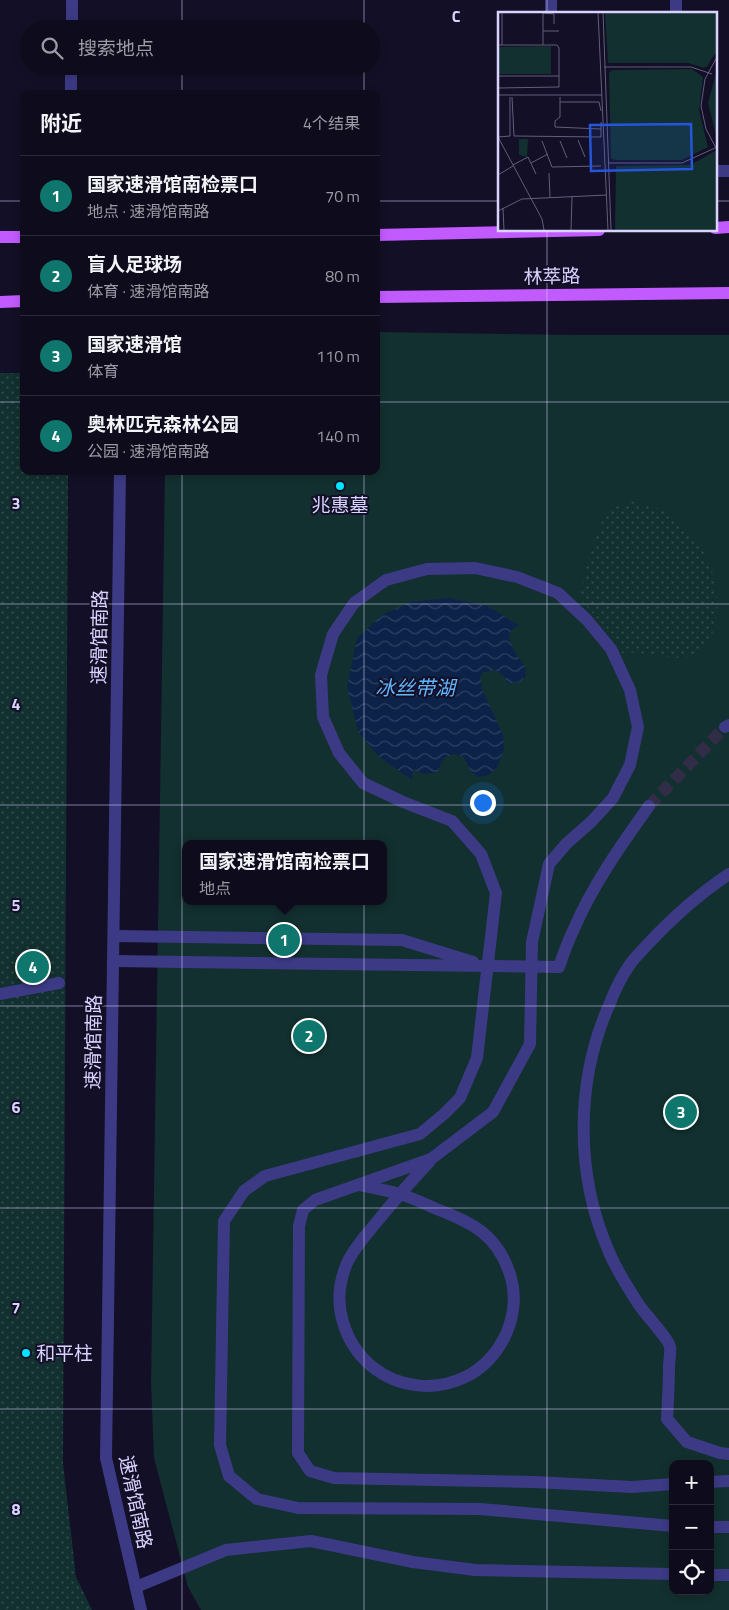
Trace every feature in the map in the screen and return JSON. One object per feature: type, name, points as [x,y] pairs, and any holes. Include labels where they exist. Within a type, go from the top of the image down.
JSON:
[{"type":"main road","points":[[716,228],[729,227]]},
{"type":"main road","points":[[380,234],[543,231]]},
{"type":"main road","points":[[0,237],[20,237]]},
{"type":"main road","name":"林萃路","points":[[380,297],[729,293]]},
{"type":"main road","points":[[0,302],[20,302]]},
{"type":"street","points":[[72,0],[72,20]]},
{"type":"street","points":[[71,90],[72,75]]},
{"type":"street","points":[[716,171],[729,171]]},
{"type":"street","name":"速滑馆南路","points":[[120,475],[106,1458],[141,1610]]},
{"type":"street","points":[[358,1185],[400,1194],[462,1218],[490,1238],[500,1252],[508,1267],[513,1283],[514,1301],[512,1318],[507,1334],[498,1349],[474,1373],[459,1381],[442,1386],[408,1385],[392,1380],[364,1360],[353,1347],[341,1315],[339,1298],[341,1280],[355,1249],[400,1194],[431,1159],[493,1112],[530,1044],[532,942],[549,864],[566,844],[591,822],[613,798],[630,765],[638,727],[630,690],[611,649],[587,620],[558,593],[517,576],[475,568],[427,569],[386,580],[354,603],[332,634],[321,675],[323,718],[339,753],[363,783],[403,802],[452,821],[481,854],[496,893],[477,1058],[460,1098],[420,1134],[265,1176],[244,1191],[224,1221],[220,1445],[229,1476],[257,1499],[298,1508],[480,1509],[669,1526]]},
{"type":"street","points":[[113,962],[559,967],[573,930],[593,891],[649,806]]},
{"type":"street","points":[[729,874],[690,904],[658,933],[629,965],[604,1015],[596,1041],[584,1099],[583,1130],[590,1192],[598,1223],[609,1252],[623,1280],[670,1346],[667,1419],[687,1442],[720,1453],[729,1454]]},
{"type":"street","points":[[114,936],[402,940],[487,966]]},
{"type":"street","points":[[0,994],[59,982]]},
{"type":"street","points":[[431,1159],[314,1200],[304,1210],[299,1226],[298,1453],[310,1471],[334,1478],[535,1482],[632,1487],[669,1484]]},
{"type":"street","points":[[714,1482],[729,1481]]},
{"type":"street","points":[[714,1527],[729,1527]]},
{"type":"street","points":[[136,1587],[226,1550],[311,1541],[413,1562],[474,1570],[669,1574]]},
{"type":"street","points":[[714,1574],[729,1575]]},
{"type":"green space","points":[[380,332],[729,335],[729,1610],[201,1610],[188,1587],[154,1458],[151,1383],[165,475],[380,475]]},
{"type":"green space","points":[[0,373],[20,373],[20,475],[68,475],[63,1463],[76,1577],[92,1610],[0,1610]]},
{"type":"green space","points":[[630,501],[654,507],[671,515],[695,538],[712,571],[718,604],[715,625],[706,645],[690,656],[673,658],[639,653],[622,653],[609,632],[580,599],[588,560],[599,526],[612,508]]},
{"type":"water","name":"冰丝带湖","points":[[449,598],[488,606],[519,625],[511,630],[509,639],[526,668],[525,678],[517,683],[508,683],[503,675],[495,670],[484,672],[480,677],[482,689],[503,735],[504,750],[498,766],[489,775],[479,777],[472,773],[463,756],[453,754],[444,758],[437,772],[425,774],[413,770],[412,780],[378,756],[358,731],[347,687],[357,638],[382,615],[411,602]]},
{"type":"tunnel","points":[[649,806],[725,727]]},
{"type":"place","name":"兆惠墓","points":[[340,486]]},
{"type":"place","name":"国家速滑馆南检票口","points":[[284,940]]},
{"type":"place","name":"奥林匹克森林公园","points":[[33,967]]},
{"type":"place","name":"盲人足球场","points":[[309,1036]]},
{"type":"place","name":"国家速滑馆","points":[[681,1112]]},
{"type":"place","name":"和平柱","points":[[26,1353]]}]
